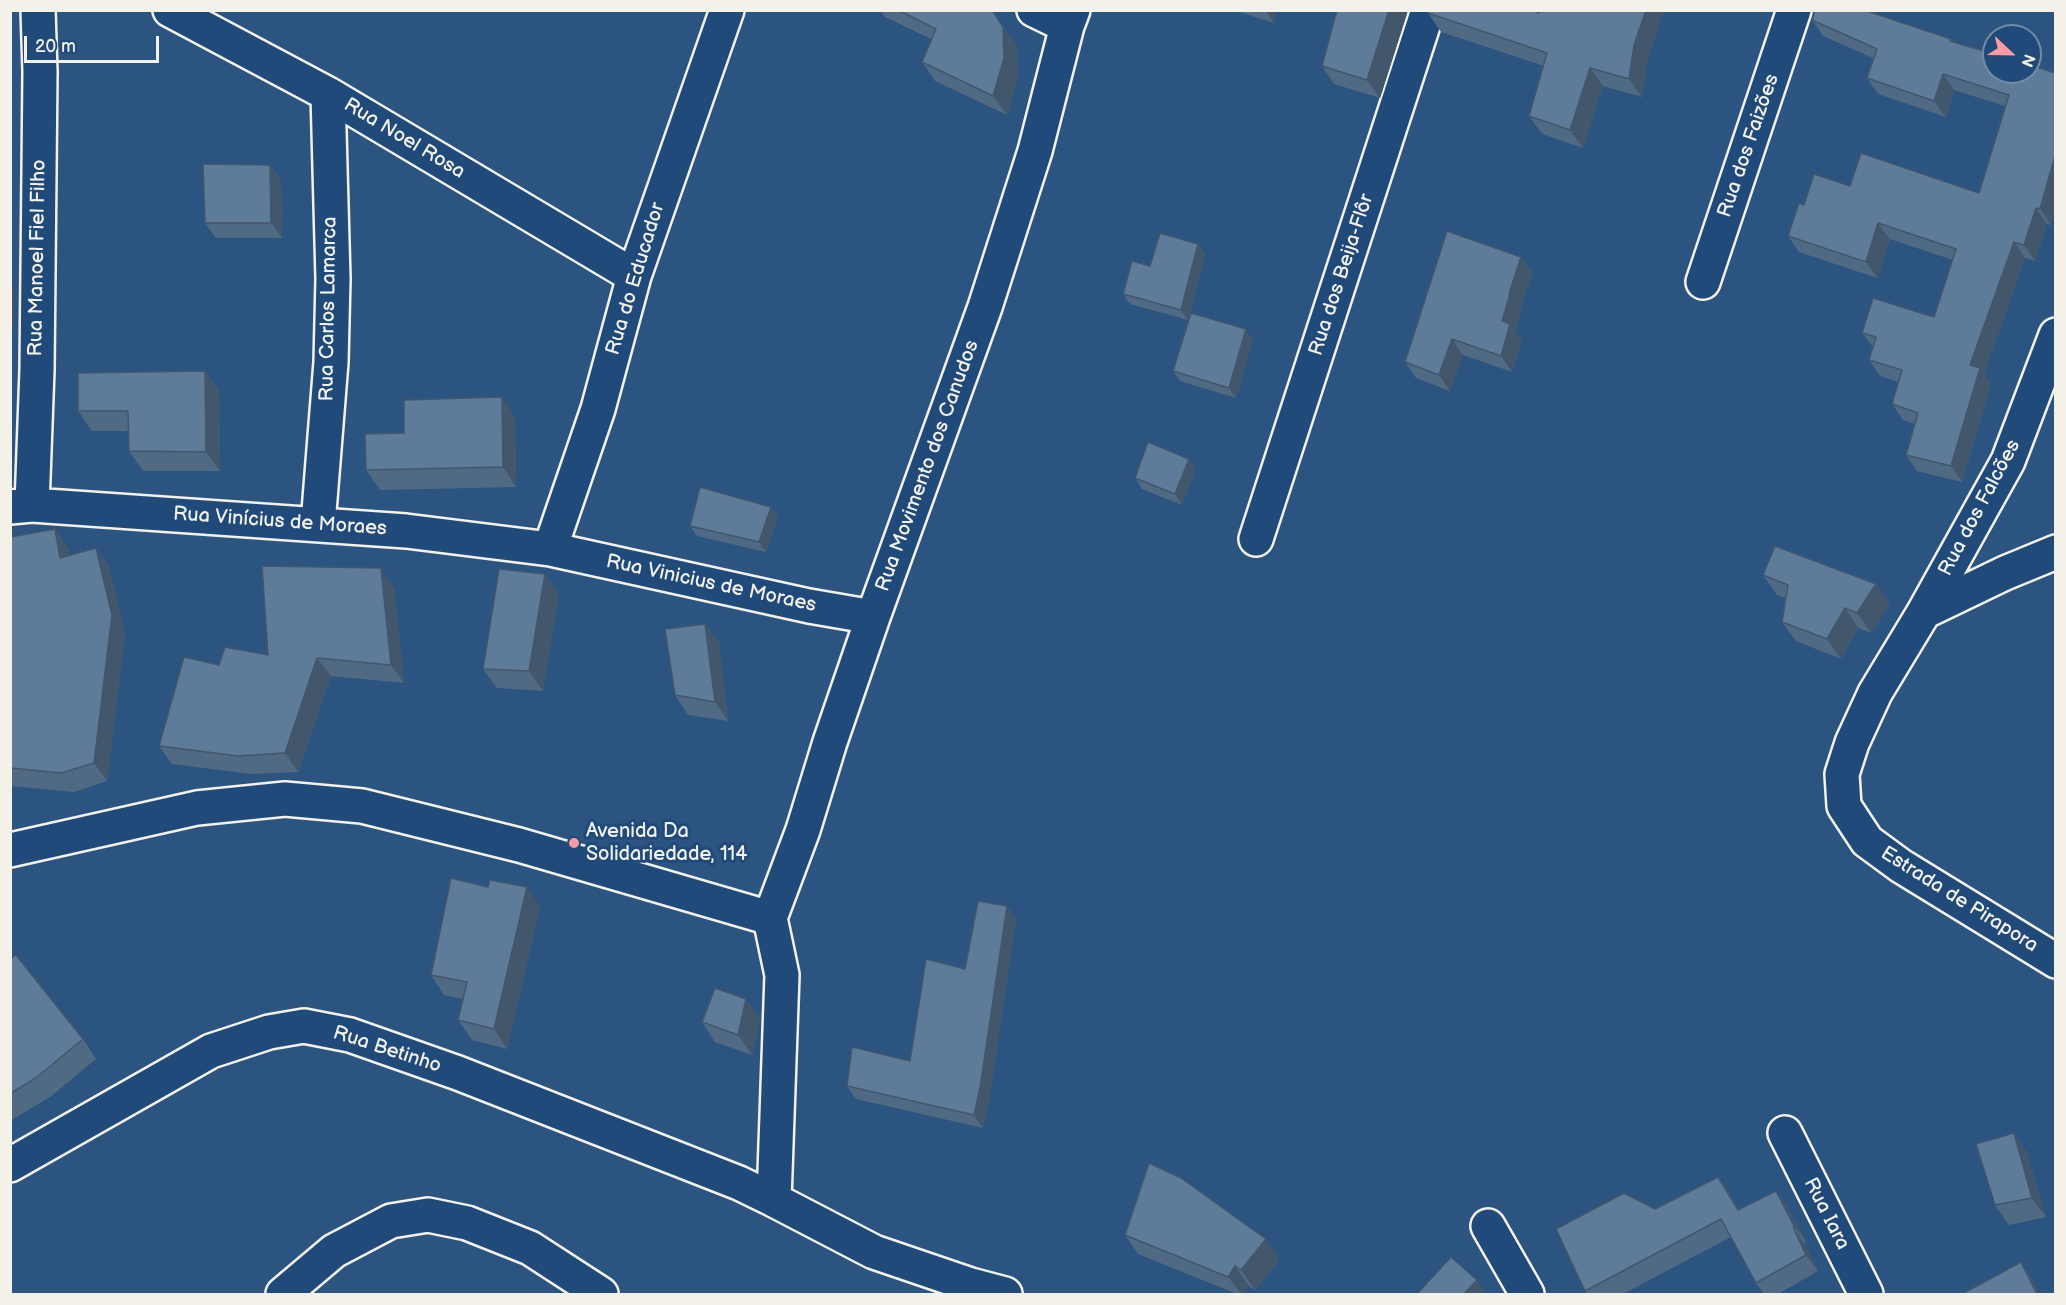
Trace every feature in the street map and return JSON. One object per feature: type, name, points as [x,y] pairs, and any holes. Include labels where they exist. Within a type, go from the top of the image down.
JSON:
[{"type":"street","name":"Rua Manoel Fiel Filho","points":[[21,506],[37,370],[40,72],[38,10]]},
{"type":"street","name":"Rua Noel Rosa","points":[[170,10],[328,94],[634,276]]},
{"type":"street","name":"Rua do Educador","points":[[550,549],[598,409],[634,276],[727,10]]},
{"type":"street","points":[[1034,10],[1070,18]]},
{"type":"street","name":"Rua dos Beija-Flôr","points":[[1256,539],[1428,10]]},
{"type":"street","name":"Rua dos Faizões","points":[[1703,282],[1794,10]]},
{"type":"street","name":"Rua Movimento dos Canudos","points":[[770,918],[803,830],[830,742],[873,617],[985,307],[1035,151],[1070,18]]},
{"type":"street","name":"Rua Carlos Lamarca","points":[[318,524],[331,362],[328,94]]},
{"type":"street","name":"Rua dos Falcões","points":[[1924,612],[2008,461],[2055,335]]},
{"type":"street","name":"Rua Vinícius de Moraes","points":[[21,506],[406,531],[550,549]]},
{"type":"street","name":"Rua Vinicius de Moraes","points":[[550,549],[809,606],[873,617]]},
{"type":"street","points":[[1924,612],[2055,552]]},
{"type":"street","name":"Estrada de Pirapora","points":[[1924,612],[1875,693],[1852,743],[1842,774],[1844,806],[1867,841],[1893,860],[2055,961]]},
{"type":"street","points":[[10,850],[197,808],[285,799],[362,806],[519,845],[770,918],[782,975],[774,1200]]},
{"type":"street","name":"Rua Betinho","points":[[10,1165],[211,1050],[269,1032],[304,1026],[351,1035],[458,1073],[728,1178],[874,1252],[971,1285],[1005,1294]]},
{"type":"street","name":"Rua Iara","points":[[1785,1133],[1866,1294]]},
{"type":"street","points":[[283,1294],[334,1251],[391,1221],[428,1215],[467,1223],[530,1248],[601,1294]]},
{"type":"street","points":[[1488,1226],[1527,1294]]},
{"type":"building","points":[[898,10],[992,10],[1003,27],[1004,58],[993,96],[922,62],[936,29]]},
{"type":"building","points":[[1337,10],[1389,10],[1367,80],[1322,66]]},
{"type":"building","points":[[1429,10],[1533,10],[1539,13],[1540,10],[1646,10],[1634,45],[1629,79],[1590,68],[1570,130],[1529,116],[1547,53],[1428,13]]},
{"type":"building","points":[[1815,10],[1864,10],[1982,50],[1982,84],[2042,84],[2042,69],[2055,73],[2055,156],[2040,209],[2036,208],[2024,245],[2014,242],[1970,365],[1980,368],[1951,466],[1906,455],[1918,413],[1892,404],[1902,370],[1869,360],[1876,337],[1862,333],[1873,298],[1934,317],[1956,249],[1878,223],[1866,262],[1788,236],[1799,203],[1804,205],[1814,174],[1850,186],[1861,153],[1979,193],[2009,95],[1943,74],[1934,101],[1867,78],[1877,49],[1812,20]]},
{"type":"building","points":[[203,164],[270,165],[271,223],[205,223]]},
{"type":"building","points":[[1447,231],[1521,257],[1502,321],[1510,324],[1501,356],[1452,339],[1439,375],[1405,362]]},
{"type":"building","points":[[1160,233],[1198,244],[1181,310],[1123,294],[1132,261],[1150,266]]},
{"type":"building","points":[[1191,313],[1246,329],[1229,388],[1173,371]]},
{"type":"building","points":[[205,371],[206,452],[129,451],[128,411],[78,411],[78,373]]},
{"type":"building","points":[[502,397],[503,467],[366,470],[365,434],[404,433],[404,400]]},
{"type":"building","points":[[1148,442],[1189,459],[1175,494],[1135,478]]},
{"type":"building","points":[[700,487],[771,507],[759,542],[690,526]]},
{"type":"building","points":[[55,529],[60,558],[96,548],[112,615],[94,763],[61,773],[10,768],[10,537]]},
{"type":"building","points":[[1775,546],[1876,584],[1857,613],[1845,608],[1827,639],[1782,622],[1788,585],[1763,575]]},
{"type":"building","points":[[262,566],[381,568],[391,665],[317,658],[285,753],[238,756],[159,746],[184,657],[219,665],[225,647],[268,655]]},
{"type":"building","points":[[499,569],[545,574],[529,671],[483,669]]},
{"type":"building","points":[[705,624],[715,702],[675,695],[665,629]]},
{"type":"building","points":[[451,878],[488,887],[490,880],[527,887],[494,1029],[458,1020],[467,982],[431,975]]},
{"type":"building","points":[[978,901],[1007,906],[974,1115],[847,1086],[852,1047],[910,1061],[926,959],[965,969]]},
{"type":"building","points":[[16,955],[83,1039],[37,1077],[10,1094],[10,959]]},
{"type":"building","points":[[715,988],[746,999],[738,1035],[702,1022]]},
{"type":"building","points":[[2014,1133],[2032,1198],[1995,1205],[1976,1144]]},
{"type":"building","points":[[1149,1163],[1181,1178],[1266,1239],[1241,1270],[1235,1266],[1228,1277],[1125,1235]]},
{"type":"building","points":[[1718,1177],[1738,1210],[1776,1191],[1806,1255],[1756,1283],[1721,1219],[1585,1291],[1556,1229],[1624,1193],[1655,1209]]},
{"type":"building","points":[[1451,1257],[1477,1280],[1464,1294],[1417,1294]]},
{"type":"building","points":[[2021,1262],[2037,1294],[1962,1294]]},
{"type":"place","name":"Avenida Da Solidariedade, 114","points":[[574,843]]}]
